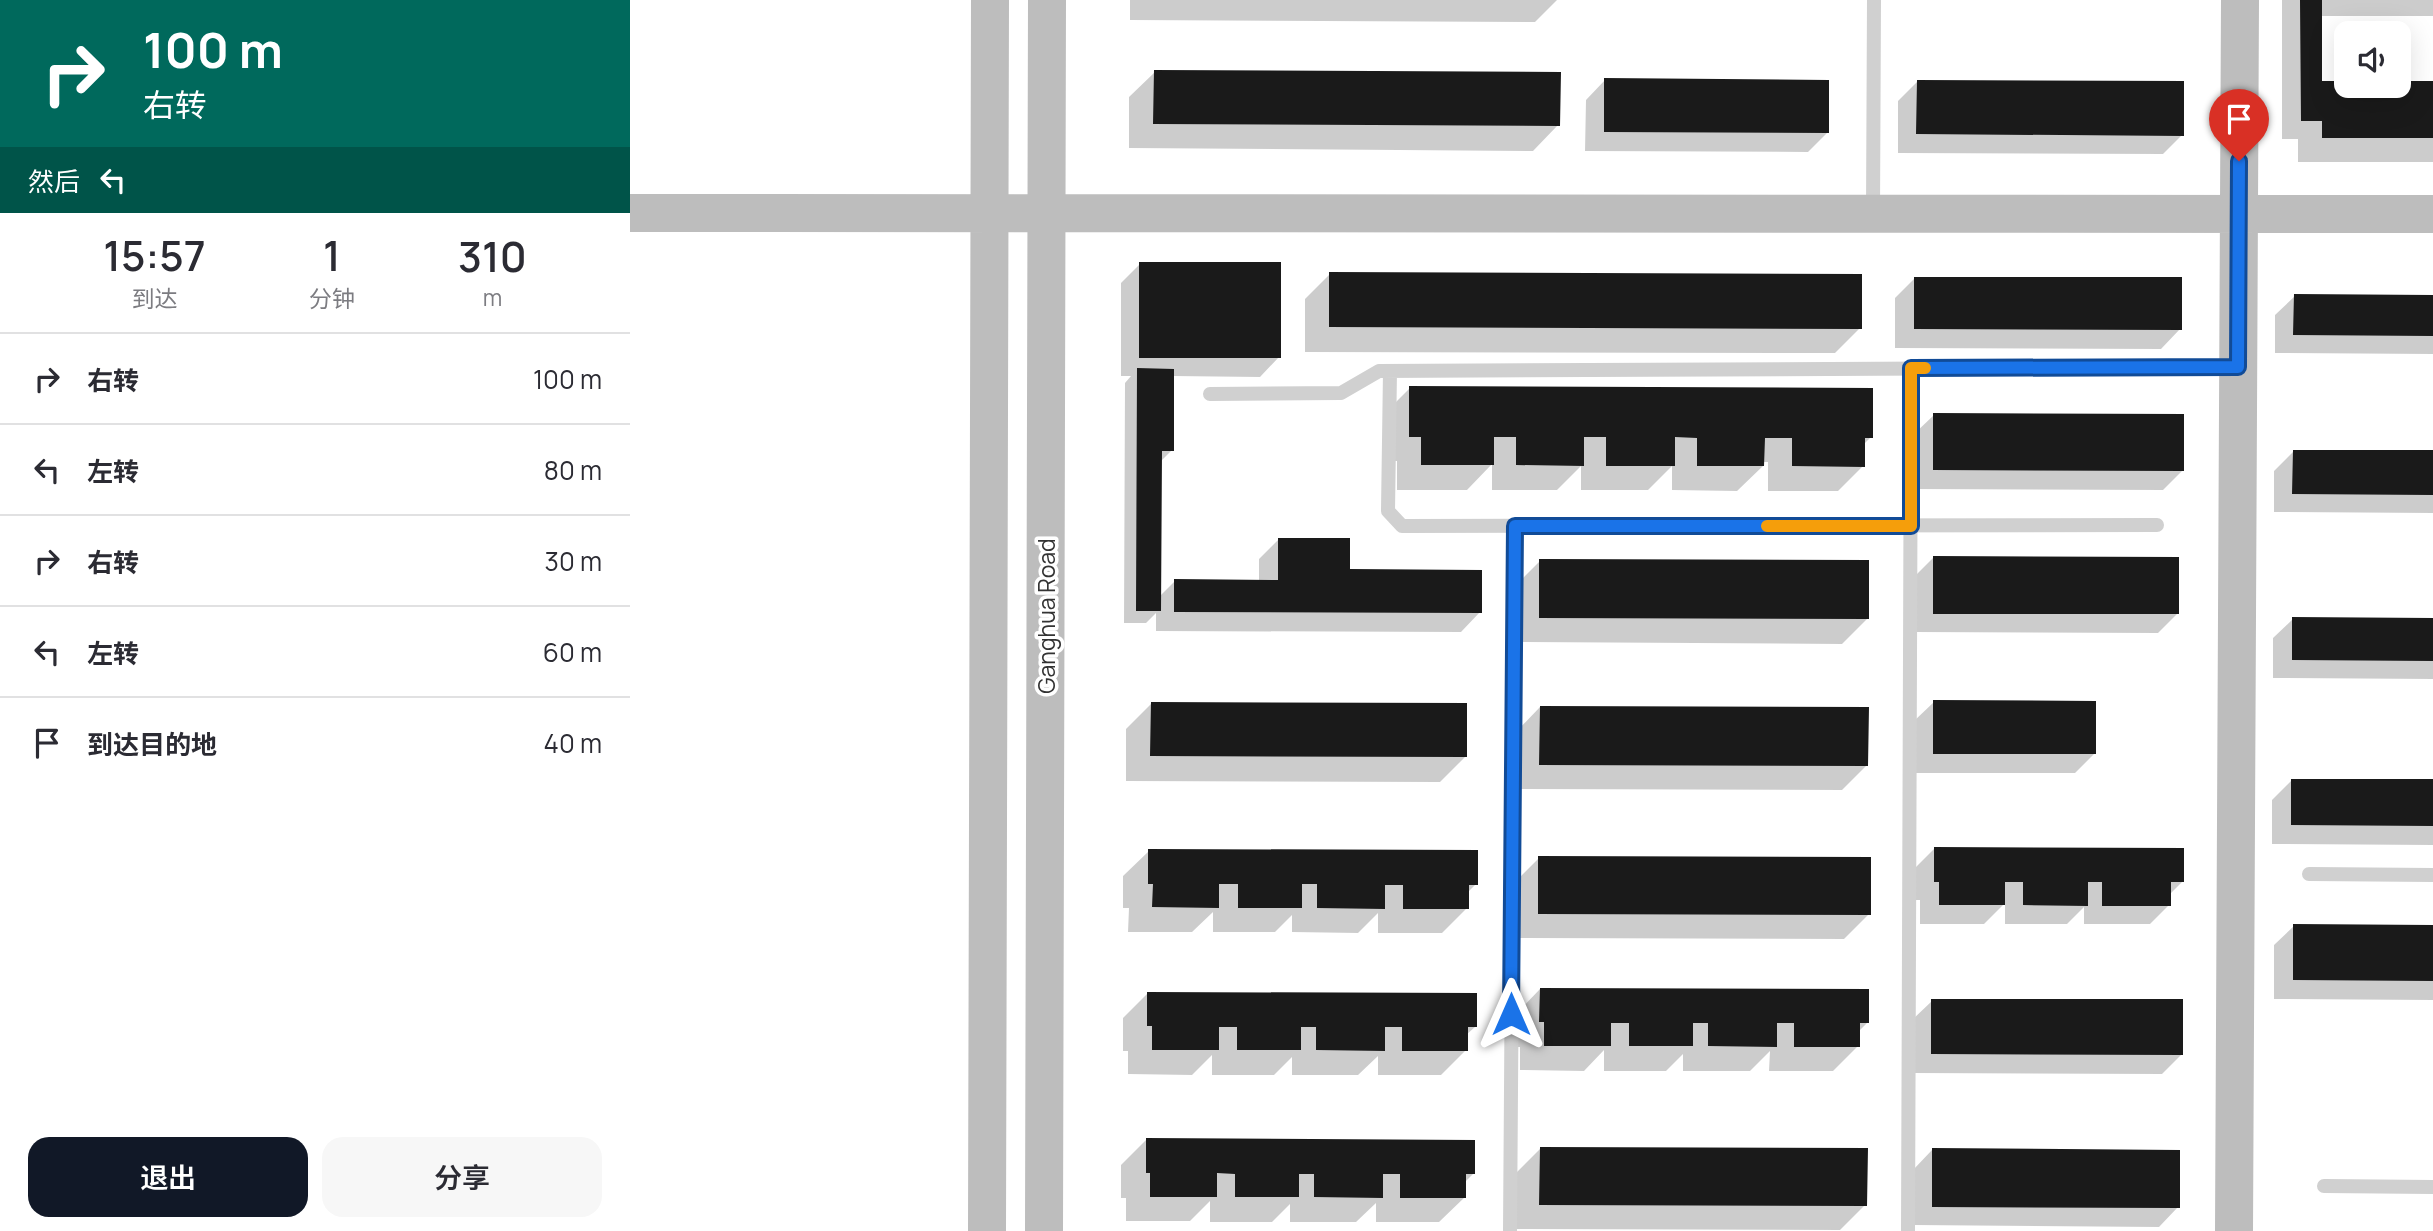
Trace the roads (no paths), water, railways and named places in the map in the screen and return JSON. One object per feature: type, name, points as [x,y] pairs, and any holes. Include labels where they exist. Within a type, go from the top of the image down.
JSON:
[{"type":"street","points":[[987,1231],[990,0]]},
{"type":"street","name":"Ganghua Road","points":[[1044,1231],[1048,0]]},
{"type":"street","points":[[2234,1231],[2240,0]]},
{"type":"street","points":[[630,213],[2433,214]]},
{"type":"lane","points":[[1874,0],[1874,214]]},
{"type":"lane","points":[[1210,394],[1341,394],[1380,371],[2238,367]]},
{"type":"lane","points":[[1908,1231],[1911,368]]},
{"type":"lane","points":[[1390,371],[1388,511],[1402,526],[2157,525]]},
{"type":"lane","points":[[1510,1231],[1515,526]]},
{"type":"lane","points":[[2309,874],[2433,875]]},
{"type":"lane","points":[[2324,1186],[2433,1187]]}]
